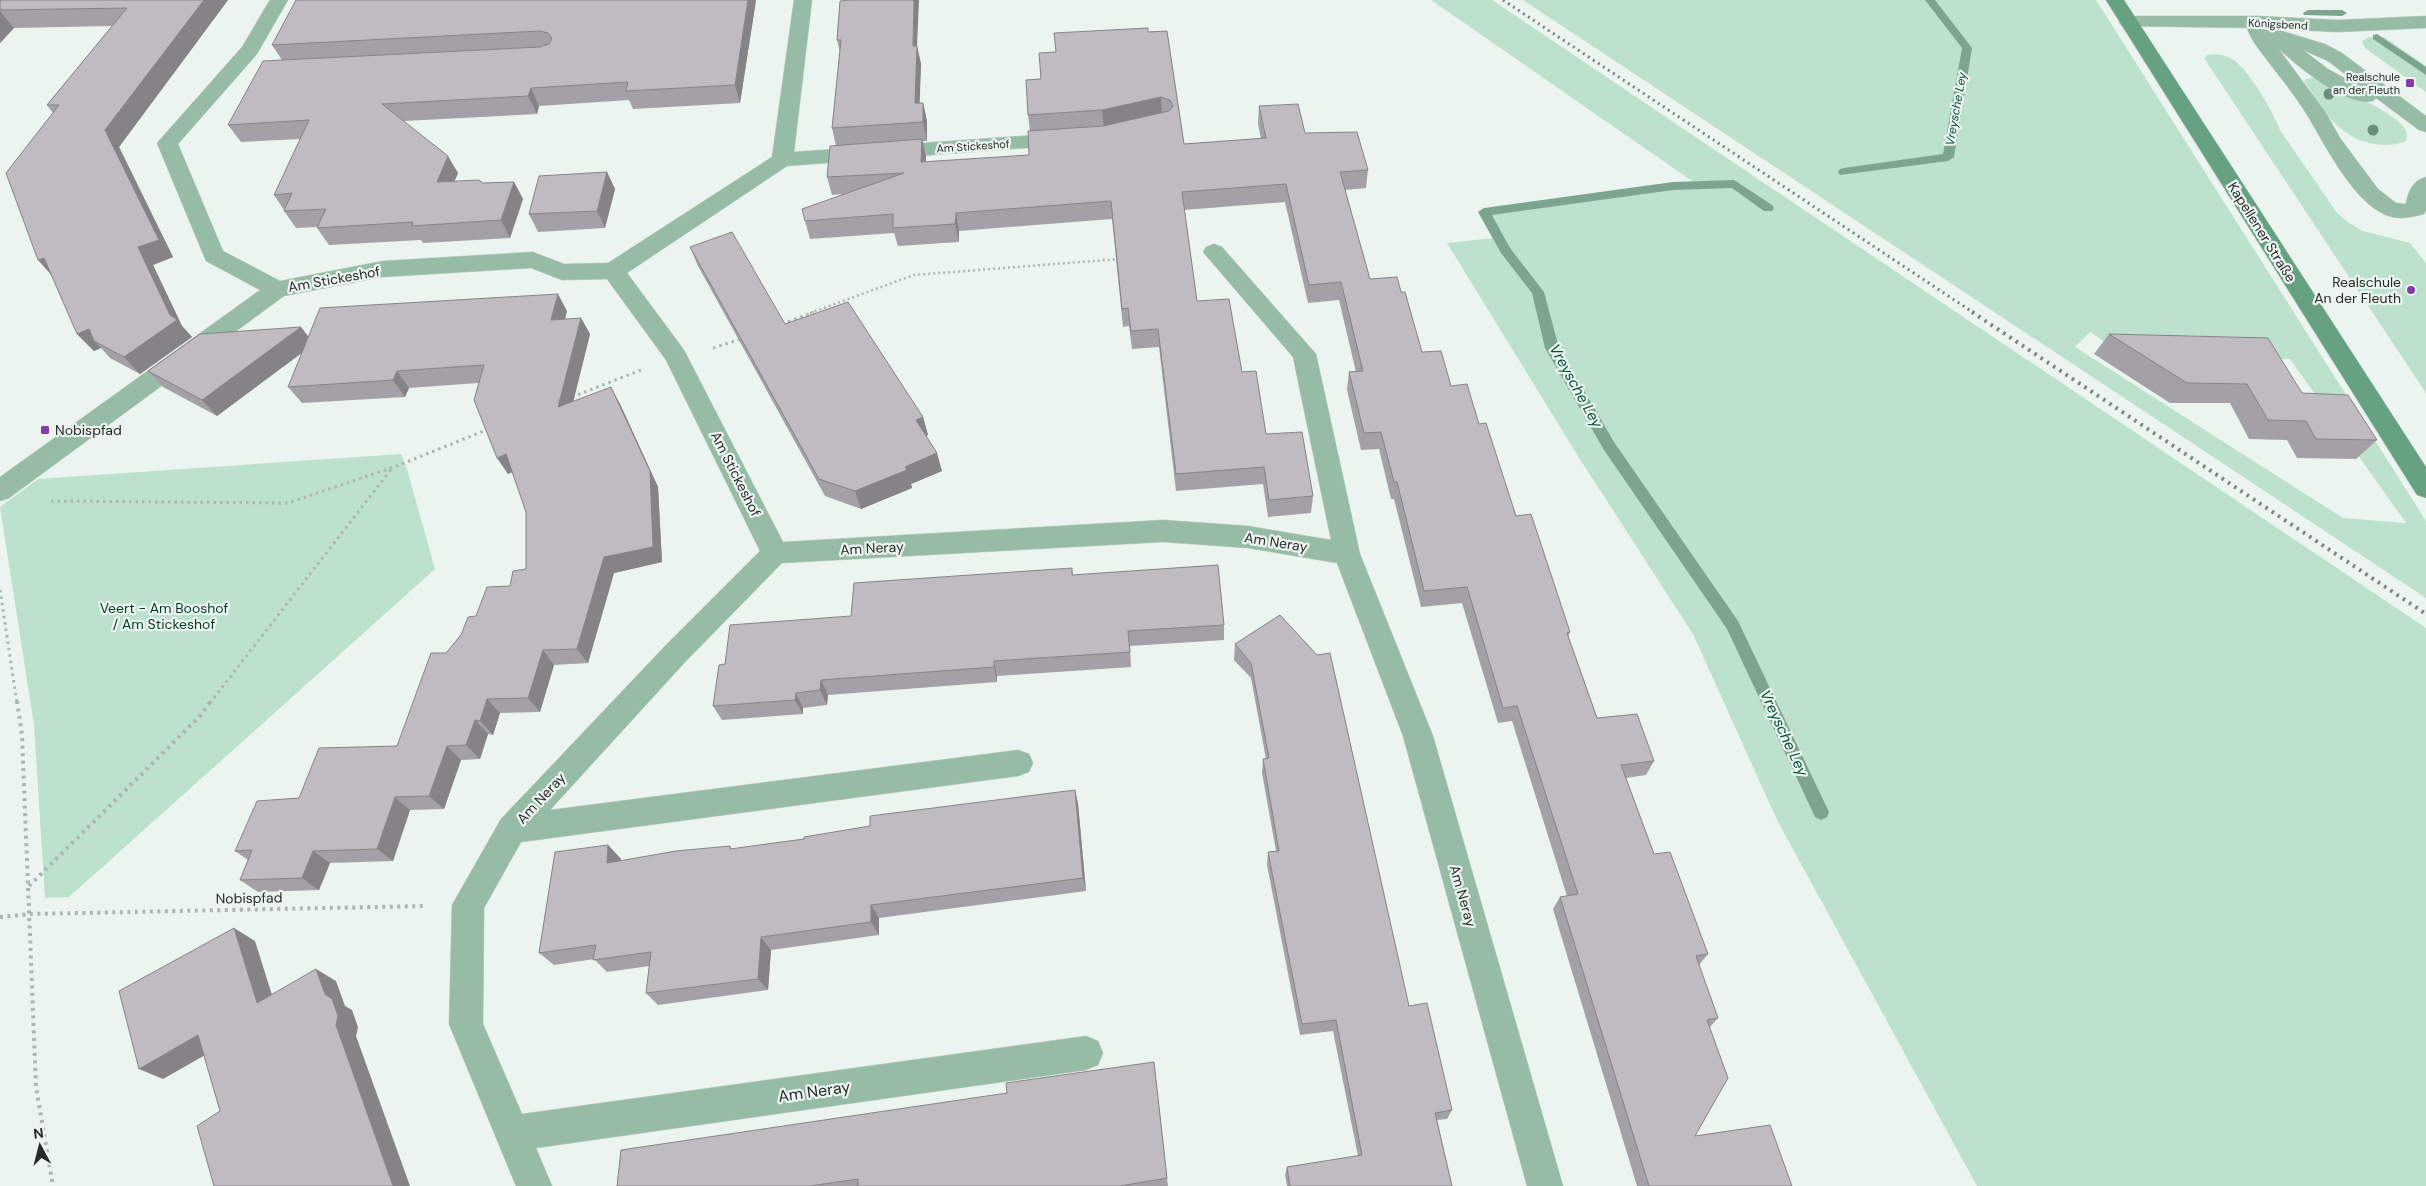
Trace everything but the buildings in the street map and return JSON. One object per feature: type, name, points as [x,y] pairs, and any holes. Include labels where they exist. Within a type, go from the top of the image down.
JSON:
[{"type":"main road","name":"Kapellener Straße","points":[[2115,0],[2426,488]]},
{"type":"street","name":"Am Stickeshof","points":[[279,0],[250,50],[167,143],[214,256],[278,289],[383,269],[533,260],[562,272],[614,271],[782,160],[1085,138]]},
{"type":"street","points":[[782,160],[803,0]]},
{"type":"street","name":"Königsbend","points":[[2129,22],[2257,22],[2338,26],[2426,22]]},
{"type":"street","points":[[2257,22],[2275,34],[2318,48],[2334,57],[2426,126]]},
{"type":"street","points":[[2257,22],[2262,41],[2377,201],[2401,212],[2411,211],[2416,208],[2418,194],[2426,184]]},
{"type":"street","points":[[228,73],[257,72]]},
{"type":"street","name":"Am Neray","points":[[1214,252],[1304,354],[1347,554],[1418,736],[1545,1186]]},
{"type":"street","name":"Am Stickeshof","points":[[614,271],[676,356],[775,553]]},
{"type":"street","points":[[0,491],[278,289]]},
{"type":"street","name":"Am Neray","points":[[534,1186],[466,1024],[468,905],[512,829],[676,653],[775,553],[1163,531],[1248,537],[1347,554]]},
{"type":"street","name":"Am Neray","points":[[512,829],[1018,763]]},
{"type":"street","name":"Am Neray","points":[[513,1133],[1086,1053]]},
{"type":"path","points":[[780,325],[914,275],[1127,258]]},
{"type":"path","points":[[567,399],[676,356],[726,345],[744,338]]},
{"type":"path","points":[[50,501],[288,503],[394,467],[494,428]]},
{"type":"path","points":[[28,887],[200,716],[394,467]]},
{"type":"path","points":[[0,590],[22,735],[28,887],[31,914],[36,1087],[53,1186]]},
{"type":"path","name":"Nobispfad","points":[[0,917],[31,914],[468,905]]},
{"type":"green space","points":[[1431,0],[1492,0],[2426,628],[2426,1186],[1977,1186],[1777,820],[1693,634],[1576,453],[1447,243],[1494,238],[1478,211],[1671,184],[1695,183]]},
{"type":"green space","points":[[1523,0],[2096,0],[2426,521],[2426,598]],"holes":[[[2090,332],[2125,355],[2290,359],[2406,523],[2343,518],[2075,347]]]},
{"type":"green space","points":[[2369,37],[2384,37],[2426,66],[2426,92],[2365,48],[2362,41]]},
{"type":"green space","points":[[2215,54],[2234,60],[2254,82],[2280,130],[2337,213],[2363,231],[2410,243],[2426,263],[2426,393],[2204,58],[2207,55]]},
{"type":"green space","points":[[2314,78],[2325,81],[2389,114],[2404,128],[2406,141],[2389,145],[2372,144],[2347,133],[2320,106],[2304,81]]},
{"type":"green space","name":"Veert - Am Booshof / Am Stickeshof","points":[[401,454],[407,469],[435,569],[69,897],[45,898],[34,725],[0,507],[38,479]]},
{"type":"waterway","name":"Vreysche Ley","points":[[1844,172],[1948,157],[1967,48],[1930,0]]},
{"type":"waterway","points":[[2308,13],[2342,13]]},
{"type":"waterway","points":[[2377,37],[2426,72]]},
{"type":"waterway","name":"Vreysche Ley","points":[[1768,208],[1734,184],[1673,186],[1484,212],[1505,250],[1538,292],[1552,348],[1609,446],[1733,625],[1821,812]]},
{"type":"railway","points":[[1503,0],[1974,313]]},
{"type":"railway","points":[[1972,312],[2426,614]]},
{"type":"place","name":"Realschule an der Fleuth","points":[[2410,83]]},
{"type":"place","name":"Realschule An der Fleuth","points":[[2411,290]]},
{"type":"place","name":"Nobispfad","points":[[45,430]]}]
